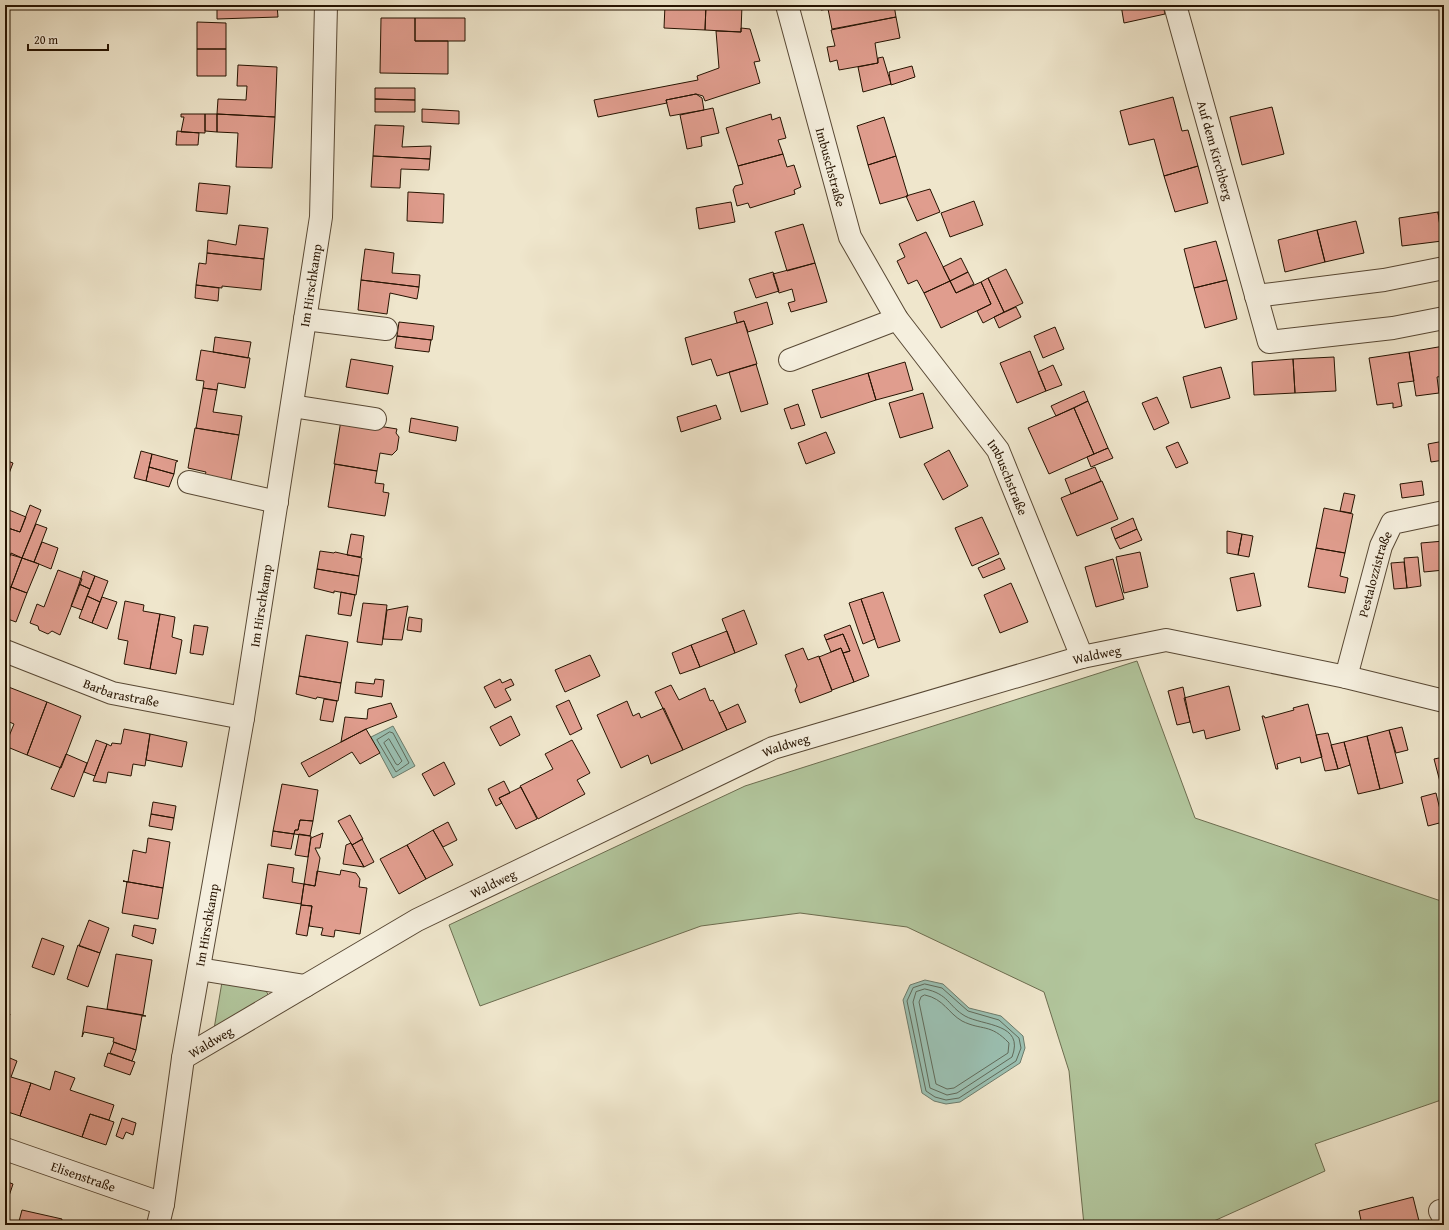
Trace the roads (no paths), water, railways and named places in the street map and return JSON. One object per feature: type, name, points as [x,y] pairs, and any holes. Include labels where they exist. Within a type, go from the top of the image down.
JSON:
[{"type":"street","name":"Im Hirschkamp","points":[[158,1225],[163,1204],[183,1058],[243,718],[321,217],[326,5]]},
{"type":"street","name":"Imbuschstraße","points":[[787,5],[850,237],[897,319],[998,450],[1082,656]]},
{"type":"street","name":"Auf dem Kirchberg","points":[[1175,5],[1269,342],[1393,328],[1444,318]]},
{"type":"street","points":[[1256,296],[1384,280],[1444,268]]},
{"type":"street","points":[[305,319],[386,330]]},
{"type":"street","points":[[790,360],[897,319]]},
{"type":"street","points":[[292,406],[375,419]]},
{"type":"street","points":[[188,482],[276,502]]},
{"type":"street","name":"Pestalozzistraße","points":[[1346,677],[1381,546],[1392,523],[1444,512]]},
{"type":"street","name":"Waldweg","points":[[183,1058],[417,920],[773,748],[1082,656],[1166,640],[1346,677],[1444,701]]},
{"type":"street","name":"Barbarastraße","points":[[5,651],[112,693],[243,718]]},
{"type":"street","points":[[199,969],[305,986]]},
{"type":"street","name":"Elisenstraße","points":[[5,1149],[163,1204]]},
{"type":"water","points":[[393,726],[415,766],[393,778],[371,737]]},
{"type":"water","points":[[925,980],[943,984],[969,1008],[1001,1016],[1023,1036],[1025,1048],[1020,1063],[960,1102],[946,1104],[934,1101],[922,1093],[903,1000],[910,985]]}]
